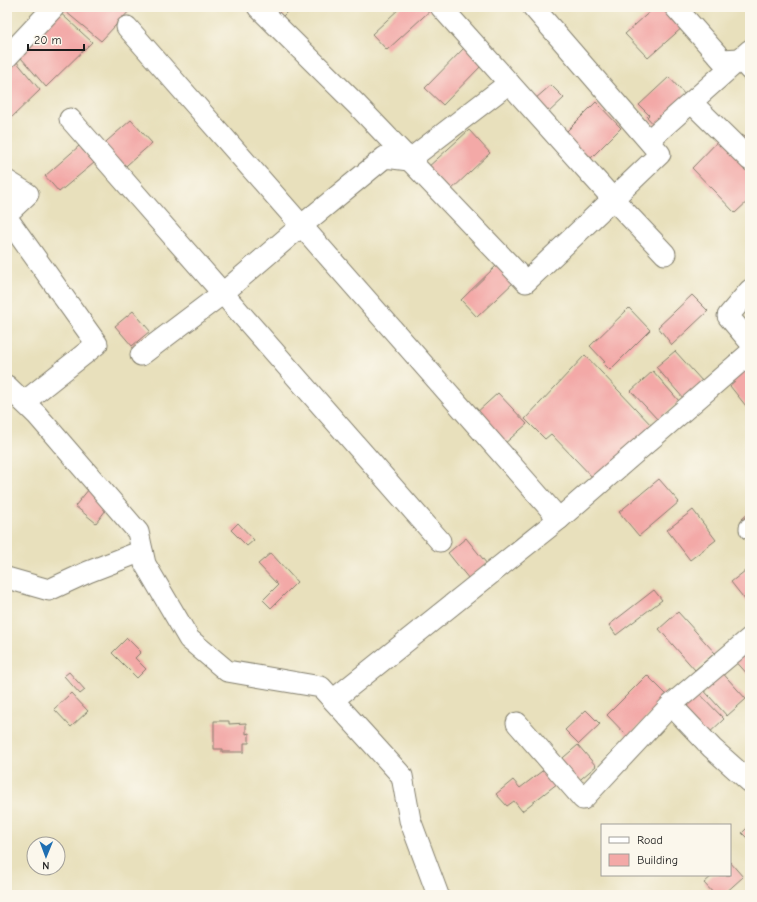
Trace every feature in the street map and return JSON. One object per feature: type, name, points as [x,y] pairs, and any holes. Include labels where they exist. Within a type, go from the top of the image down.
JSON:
[{"type":"street","points":[[7,57],[54,7]]},
{"type":"street","points":[[258,7],[357,105],[526,282],[660,154],[533,7]]},
{"type":"street","points":[[441,7],[613,199],[665,254]]},
{"type":"street","points":[[675,7],[722,60],[747,60]]},
{"type":"street","points":[[127,27],[559,518]]},
{"type":"street","points":[[649,140],[692,103],[747,60]]},
{"type":"street","points":[[141,355],[223,293],[385,157],[409,160],[509,83]]},
{"type":"street","points":[[692,103],[750,160]]},
{"type":"street","points":[[70,119],[440,541]]},
{"type":"street","points":[[7,181],[28,194],[7,214]]},
{"type":"street","points":[[7,218],[97,344],[24,402]]},
{"type":"street","points":[[750,290],[728,316],[750,342]]},
{"type":"street","points":[[333,700],[559,518],[750,354]]},
{"type":"street","points":[[7,386],[37,415],[138,532],[144,564],[189,639],[227,671],[321,687],[402,776],[410,820],[438,895]]},
{"type":"street","points":[[7,578],[50,590],[88,572],[142,552]]},
{"type":"street","points":[[517,723],[582,799],[671,705],[750,638]]},
{"type":"street","points":[[671,705],[712,748],[750,782]]},
{"type":"building","points":[[60,7],[133,7],[101,41]]},
{"type":"building","points":[[269,7],[292,7],[281,18]]},
{"type":"building","points":[[401,7],[434,7],[387,50],[372,34]]},
{"type":"building","points":[[655,7],[667,7],[684,26],[648,58],[625,34]]},
{"type":"building","points":[[744,7],[750,7],[750,14]]},
{"type":"building","points":[[56,9],[92,42],[46,87],[15,51]]},
{"type":"building","points":[[466,46],[484,63],[443,105],[425,88]]},
{"type":"building","points":[[16,61],[40,90],[10,119],[7,116],[7,70]]},
{"type":"building","points":[[669,77],[687,97],[655,126],[647,117],[649,115],[639,105]]},
{"type":"building","points":[[551,85],[564,98],[548,113],[535,99]]},
{"type":"building","points":[[596,102],[621,128],[588,161],[562,136]]},
{"type":"building","points":[[131,120],[152,143],[119,172],[99,148]]},
{"type":"building","points":[[469,130],[490,153],[449,192],[427,168]]},
{"type":"building","points":[[750,131],[750,151],[736,141],[742,135],[745,137]]},
{"type":"building","points":[[724,135],[750,161],[750,199],[735,213],[692,168]]},
{"type":"building","points":[[79,146],[94,163],[59,192],[45,176]]},
{"type":"building","points":[[498,264],[515,281],[477,317],[461,300]]},
{"type":"building","points":[[692,295],[708,311],[672,345],[658,327]]},
{"type":"building","points":[[629,308],[650,330],[610,370],[603,363],[605,362],[590,346]]},
{"type":"building","points":[[133,311],[150,331],[132,346],[115,326]]},
{"type":"building","points":[[675,351],[703,382],[684,399],[656,367]]},
{"type":"building","points":[[585,355],[653,427],[596,481],[551,434],[545,439],[525,419]]},
{"type":"building","points":[[750,359],[750,411],[726,381]]},
{"type":"building","points":[[653,371],[679,401],[658,420],[631,391]]},
{"type":"building","points":[[498,393],[527,424],[503,445],[475,414]]},
{"type":"building","points":[[659,479],[679,502],[639,536],[619,512]]},
{"type":"building","points":[[89,489],[109,506],[96,523],[75,506]]},
{"type":"building","points":[[693,510],[716,540],[690,560],[667,530]]},
{"type":"building","points":[[750,512],[750,520],[748,518],[744,521],[742,519]]},
{"type":"building","points":[[238,523],[254,540],[247,546],[231,530]]},
{"type":"building","points":[[466,538],[487,564],[469,579],[448,553]]},
{"type":"building","points":[[271,553],[297,582],[271,608],[263,600],[278,585],[258,564]]},
{"type":"building","points":[[750,567],[750,606],[731,582]]},
{"type":"building","points":[[654,590],[662,600],[616,635],[609,625]]},
{"type":"building","points":[[678,612],[715,653],[695,670],[659,629]]},
{"type":"building","points":[[127,638],[141,652],[135,658],[146,669],[137,678],[112,653]]},
{"type":"building","points":[[750,645],[750,677],[732,657]]},
{"type":"building","points":[[719,669],[746,699],[727,716],[700,686]]},
{"type":"building","points":[[69,672],[85,690],[80,694],[64,676]]},
{"type":"building","points":[[647,675],[668,696],[628,737],[607,715]]},
{"type":"building","points":[[696,690],[724,719],[705,737],[678,707]]},
{"type":"building","points":[[71,693],[88,711],[71,727],[54,709]]},
{"type":"building","points":[[586,710],[600,724],[579,744],[565,730]]},
{"type":"building","points":[[214,721],[229,721],[229,724],[246,723],[246,734],[249,733],[249,743],[244,743],[244,752],[222,752],[222,749],[214,749]]},
{"type":"building","points":[[578,745],[596,766],[575,784],[557,763]]},
{"type":"building","points":[[546,768],[558,783],[522,811],[514,801],[507,806],[496,794],[513,780],[520,788]]},
{"type":"building","points":[[750,825],[750,841],[742,833]]},
{"type":"building","points":[[731,863],[743,877],[723,895],[715,895],[704,883],[712,876],[731,876]]}]
